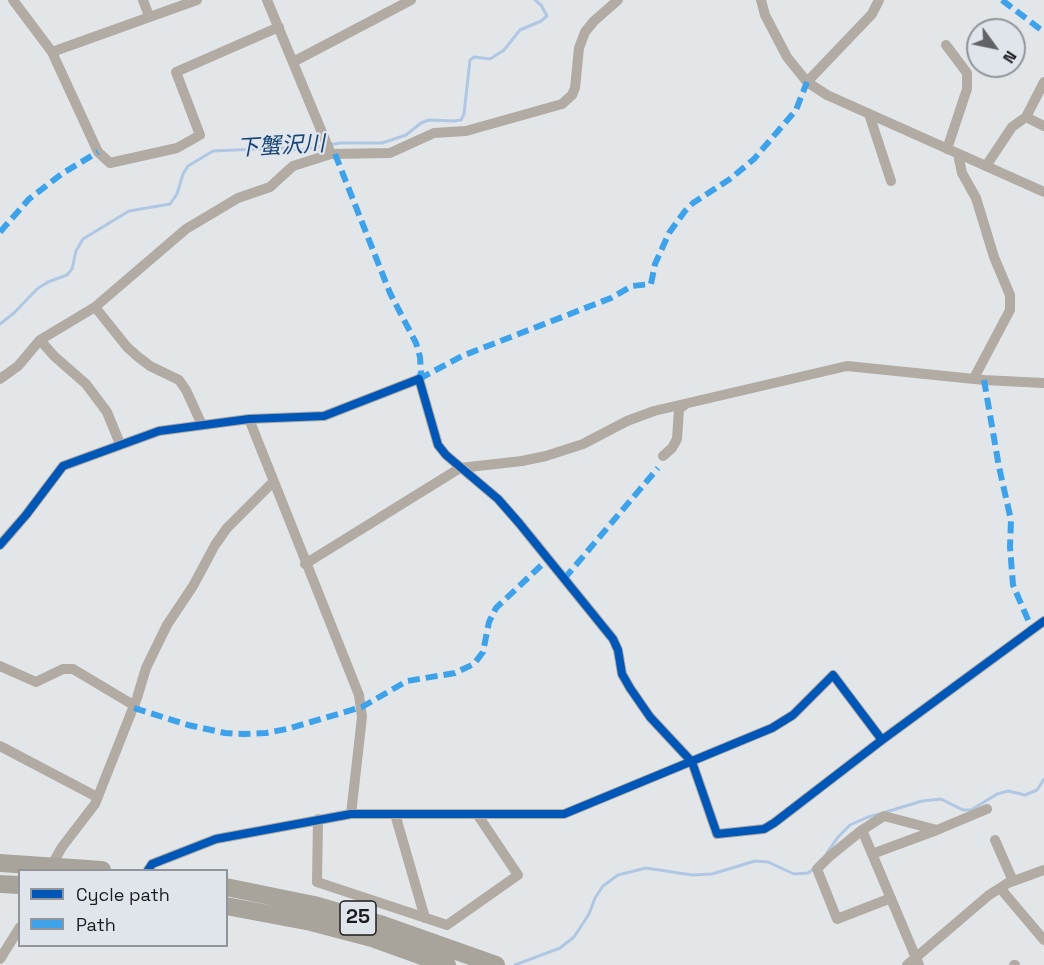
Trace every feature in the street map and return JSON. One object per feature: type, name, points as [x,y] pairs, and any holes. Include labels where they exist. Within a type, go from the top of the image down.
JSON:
[{"type":"main road","points":[[0,863],[76,869]]},
{"type":"main road","points":[[0,884],[18,885]]},
{"type":"main road","name":"25","points":[[228,887],[314,905],[492,963]]},
{"type":"main road","name":"25","points":[[228,906],[311,922],[372,938],[447,965]]},
{"type":"street","points":[[13,0],[52,52],[98,152],[110,163],[177,148],[200,135],[176,72],[279,27]]},
{"type":"street","points":[[143,0],[149,16]]},
{"type":"street","points":[[52,52],[197,0]]},
{"type":"street","points":[[267,0],[331,154]]},
{"type":"street","points":[[293,62],[411,0]]},
{"type":"street","points":[[0,380],[18,366],[40,340],[95,307],[186,229],[238,198],[270,187],[293,165],[331,154],[390,153],[434,133],[466,131],[562,104],[572,95],[575,88],[579,48],[585,32],[618,0]]},
{"type":"street","points":[[761,0],[765,15],[787,57],[807,82],[827,95],[1044,192]]},
{"type":"street","points":[[807,82],[872,14],[879,0]]},
{"type":"street","points":[[946,45],[967,73],[967,89],[947,149]]},
{"type":"street","points":[[986,165],[1012,127],[1026,117],[1044,82]]},
{"type":"street","points":[[869,114],[891,181]]},
{"type":"street","points":[[1026,117],[1044,126]]},
{"type":"street","points":[[958,154],[962,173],[976,198],[994,257],[1010,295],[1010,310],[974,378]]},
{"type":"street","points":[[95,307],[137,356],[150,366],[179,380],[202,425]]},
{"type":"street","points":[[40,340],[54,356],[86,384],[106,412],[120,444]]},
{"type":"street","points":[[305,564],[460,468],[546,456],[583,444],[641,415],[686,404],[848,366],[1044,384]]},
{"type":"street","points":[[0,545],[63,466],[159,430],[249,419],[324,416],[419,379],[438,446],[446,456],[498,499],[613,639],[618,650],[622,674],[630,688],[650,717],[692,762],[717,834],[764,829],[774,824],[882,740],[1044,621]]},
{"type":"street","points":[[663,456],[672,448],[677,439],[679,409],[686,404]]},
{"type":"street","points":[[249,419],[359,695],[362,717],[351,814]]},
{"type":"street","points":[[50,868],[62,846],[95,804],[135,706],[151,657],[167,625],[227,528],[273,482]]},
{"type":"street","points":[[0,666],[36,682],[63,669],[73,669],[135,706]]},
{"type":"street","points":[[149,869],[152,864],[216,839],[351,814],[564,814],[772,728],[793,715],[834,675],[882,740]]},
{"type":"street","points":[[0,746],[97,797]]},
{"type":"street","points":[[872,854],[987,809]]},
{"type":"street","points":[[395,814],[425,918]]},
{"type":"street","points":[[318,819],[317,882],[447,925],[518,875],[477,814]]},
{"type":"street","points":[[891,898],[837,919],[817,869],[862,830],[884,816],[937,830]]},
{"type":"street","points":[[862,830],[891,898],[914,962],[1000,888],[1044,870]]},
{"type":"street","points":[[995,840],[1013,881]]},
{"type":"street","points":[[1000,888],[1044,940]]},
{"type":"street","points":[[0,959],[18,930]]},
{"type":"waterway","name":"下蟹沢川","points":[[0,324],[37,289],[67,275],[72,269],[76,251],[83,239],[129,211],[170,204],[177,194],[188,166],[213,151],[280,148],[300,150],[340,143],[382,143],[406,135],[421,123],[429,120],[461,120],[464,114],[470,60],[474,57],[490,59],[504,50],[520,30],[547,16],[535,0]]},
{"type":"waterway","points":[[886,812],[922,801],[941,799],[963,810],[971,810],[997,794],[1008,791],[1025,795],[1037,790],[1044,779]]},
{"type":"waterway","points":[[827,853],[850,825],[880,814]]},
{"type":"waterway","points":[[515,965],[560,948],[574,937],[603,886],[618,875],[646,868],[692,875],[712,874],[755,861],[768,862],[794,874],[808,873],[815,868]]},
{"type":"marked path","points":[[1002,0],[1044,32]]},
{"type":"marked path","points":[[419,379],[462,356],[611,298],[632,286],[651,284],[655,264],[669,233],[685,211],[754,159],[796,110],[807,82]]},
{"type":"marked path","points":[[0,232],[29,199],[63,173],[98,152]]},
{"type":"marked path","points":[[335,154],[390,293],[416,343],[420,357],[419,379]]},
{"type":"marked path","points":[[984,380],[1011,520],[1010,547],[1013,585],[1032,629]]},
{"type":"marked path","points":[[564,579],[658,468]]},
{"type":"marked path","points":[[134,708],[188,725],[225,733],[244,734],[287,729],[362,707],[407,681],[455,673],[474,664],[483,652],[489,622],[496,608],[548,559]]},
{"type":"cycle path","points":[[0,545],[63,466],[159,431],[249,419],[324,416],[419,379],[438,445],[446,455],[498,499],[613,639],[618,650],[622,674],[630,688],[650,717],[692,762],[717,834],[764,829],[774,823],[1044,621]]},
{"type":"cycle path","points":[[149,869],[152,864],[216,839],[351,814],[564,814],[772,728],[793,715],[833,675],[882,740]]}]
